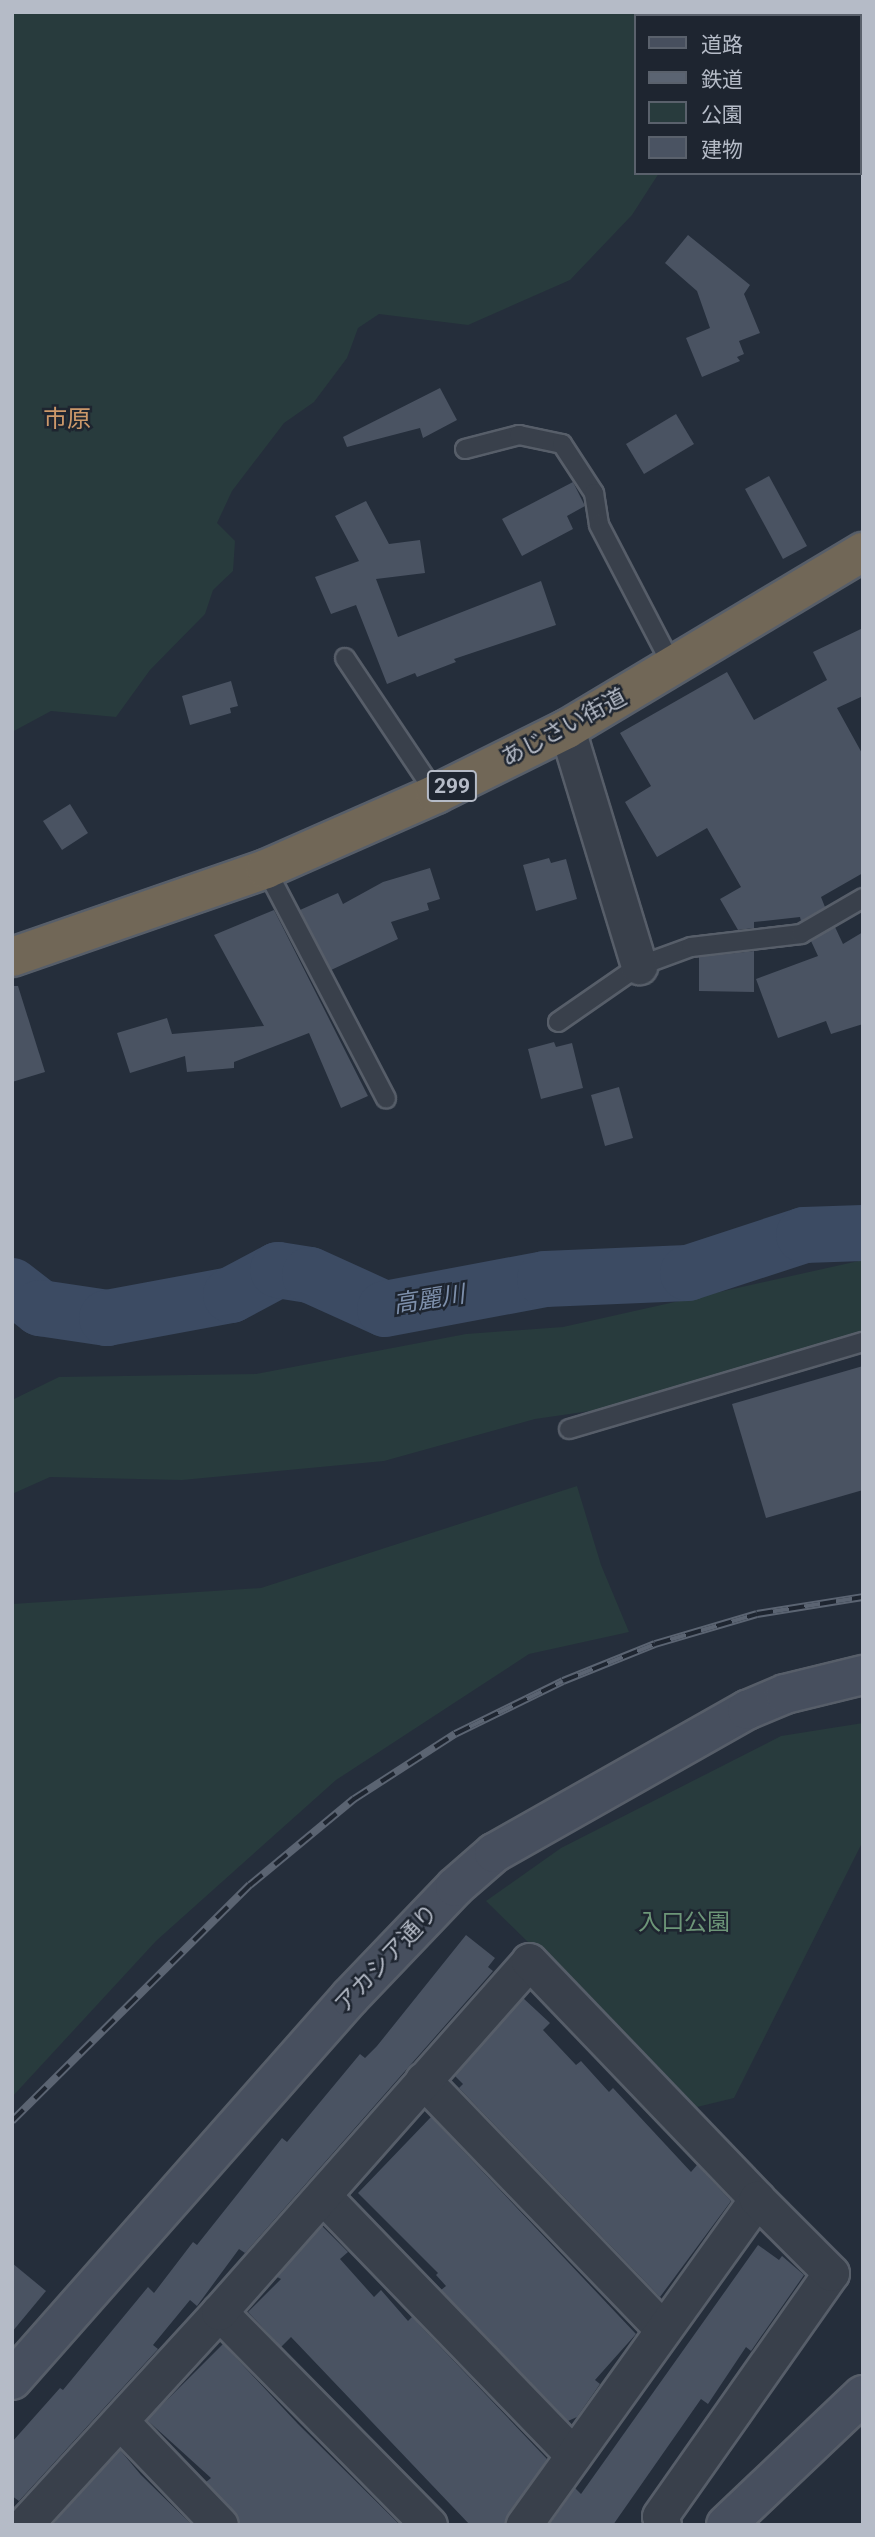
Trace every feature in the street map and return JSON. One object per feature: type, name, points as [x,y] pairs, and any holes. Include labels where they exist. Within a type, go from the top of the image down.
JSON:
[{"type":"highway","name":"あじさい街道","points":[[12,957],[266,869],[436,794],[567,729],[863,552]]},
{"type":"street","points":[[567,729],[639,966]]},
{"type":"street","name":"アカシア通り","points":[[12,2381],[350,1997],[455,1887],[494,1853],[747,1710],[785,1694],[863,1675]]},
{"type":"street","points":[[23,2525],[323,2196],[528,1961],[831,2273],[660,2516],[663,2525]]},
{"type":"street","points":[[423,2080],[662,2328]]},
{"type":"street","points":[[323,2196],[573,2455]]},
{"type":"street","points":[[524,2525],[662,2328],[757,2199]]},
{"type":"street","points":[[219,2312],[429,2525]]},
{"type":"street","points":[[726,2525],[863,2395]]},
{"type":"street","points":[[120,2421],[220,2525]]},
{"type":"lane","points":[[465,449],[519,435],[562,444],[594,493],[599,525],[673,667]]},
{"type":"lane","points":[[345,658],[436,794]]},
{"type":"lane","points":[[266,869],[386,1099]]},
{"type":"lane","points":[[558,1023],[639,966],[691,947],[801,934],[863,898]]},
{"type":"lane","points":[[569,1429],[863,1342]]},
{"type":"green space","points":[[12,12],[777,12],[634,14],[634,175],[658,175],[632,215],[570,280],[468,325],[379,314],[358,328],[347,358],[314,402],[284,423],[232,491],[217,523],[235,541],[233,571],[213,590],[205,614],[150,670],[116,717],[51,711],[12,732]]},
{"type":"green space","points":[[863,1260],[863,1330],[747,1373],[597,1410],[535,1419],[384,1461],[182,1480],[50,1477],[12,1494],[12,1400],[59,1377],[256,1374],[466,1334],[563,1327]]},
{"type":"green space","points":[[577,1486],[601,1565],[629,1632],[529,1654],[336,1780],[156,1941],[12,2097],[12,1604],[261,1588]]},
{"type":"green space","name":"入口公園","points":[[863,1723],[863,1841],[734,2098],[697,2107],[486,1901],[561,1848],[781,1736]]},
{"type":"building","points":[[688,235],[750,285],[744,294],[760,333],[739,341],[744,354],[737,357],[740,361],[702,377],[686,338],[710,328],[697,291],[665,263]]},
{"type":"building","points":[[440,388],[457,420],[423,438],[420,428],[347,447],[343,437]]},
{"type":"building","points":[[676,414],[694,444],[644,474],[626,444]]},
{"type":"building","points":[[769,476],[807,546],[783,559],[745,489]]},
{"type":"building","points":[[573,482],[585,506],[567,516],[573,529],[522,556],[502,519]]},
{"type":"building","points":[[366,501],[389,544],[420,540],[425,573],[376,579],[398,637],[541,581],[556,625],[454,659],[456,662],[417,677],[415,673],[387,684],[356,605],[331,614],[315,577],[359,561],[335,516]]},
{"type":"building","points":[[863,628],[863,696],[837,708],[863,755],[863,873],[821,897],[825,907],[801,921],[800,917],[754,922],[754,928],[738,930],[720,899],[741,887],[707,828],[657,857],[625,802],[651,786],[620,733],[727,672],[754,720],[827,680],[813,652]]},
{"type":"building","points":[[231,681],[238,706],[230,708],[231,713],[190,725],[182,696]]},
{"type":"building","points":[[70,804],[88,833],[62,850],[43,821]]},
{"type":"building","points":[[549,858],[551,863],[566,859],[577,899],[536,911],[523,865]]},
{"type":"building","points":[[430,868],[440,899],[427,903],[429,910],[391,922],[398,939],[331,970],[300,910],[338,893],[343,904],[383,882]]},
{"type":"building","points":[[274,910],[368,1096],[341,1108],[309,1033],[234,1062],[234,1068],[187,1072],[185,1056],[130,1073],[117,1033],[167,1018],[172,1034],[264,1026],[214,935]]},
{"type":"building","points":[[835,927],[843,944],[863,932],[863,1024],[831,1034],[826,1021],[778,1038],[756,979],[818,956],[811,941]]},
{"type":"building","points":[[754,951],[754,992],[699,991],[699,957]]},
{"type":"building","points":[[12,986],[18,986],[45,1072],[12,1082]]},
{"type":"building","points":[[554,1042],[556,1047],[572,1043],[583,1088],[541,1099],[528,1049]]},
{"type":"building","points":[[619,1087],[633,1138],[605,1146],[591,1095]]},
{"type":"building","points":[[863,1366],[863,1490],[766,1518],[732,1404]]},
{"type":"building","points":[[466,1935],[495,1958],[488,1967],[493,1971],[245,2253],[239,2249],[197,2306],[190,2300],[153,2345],[158,2349],[19,2501],[12,2496],[12,2442],[60,2388],[63,2390],[148,2287],[154,2293],[193,2242],[197,2245],[282,2138],[287,2142],[360,2054],[365,2058],[377,2046]]},
{"type":"building","points":[[523,1998],[550,2023],[543,2030],[576,2065],[581,2061],[609,2092],[613,2088],[691,2172],[697,2165],[731,2201],[660,2297],[459,2088],[463,2084],[455,2076]]},
{"type":"building","points":[[431,2117],[636,2334],[595,2380],[600,2384],[577,2417],[568,2421],[441,2290],[446,2286],[436,2275],[438,2273],[358,2193]]},
{"type":"building","points":[[322,2226],[348,2252],[340,2259],[374,2297],[381,2290],[408,2321],[412,2317],[547,2459],[504,2525],[470,2525],[291,2337],[281,2347],[248,2312],[281,2279],[277,2277]]},
{"type":"building","points":[[758,2245],[779,2260],[782,2256],[804,2275],[751,2351],[746,2347],[708,2404],[701,2399],[613,2525],[549,2525],[575,2488],[581,2494]]},
{"type":"building","points":[[12,2263],[46,2291],[12,2332]]},
{"type":"building","points":[[223,2344],[298,2424],[400,2525],[240,2525],[235,2512],[206,2482],[211,2478],[147,2420]]},
{"type":"building","points":[[120,2450],[141,2475],[192,2525],[52,2525]]},
{"type":"waterway","name":"高麗川","points":[[12,1286],[40,1308],[107,1318],[231,1295],[278,1270],[310,1275],[385,1309],[545,1279],[688,1273],[804,1235],[863,1233]]},
{"type":"railway","points":[[12,2121],[250,1885],[354,1799],[455,1734],[563,1681],[655,1644],[757,1614],[863,1597]]},
{"type":"district","name":"市原","points":[[67,420]]}]
